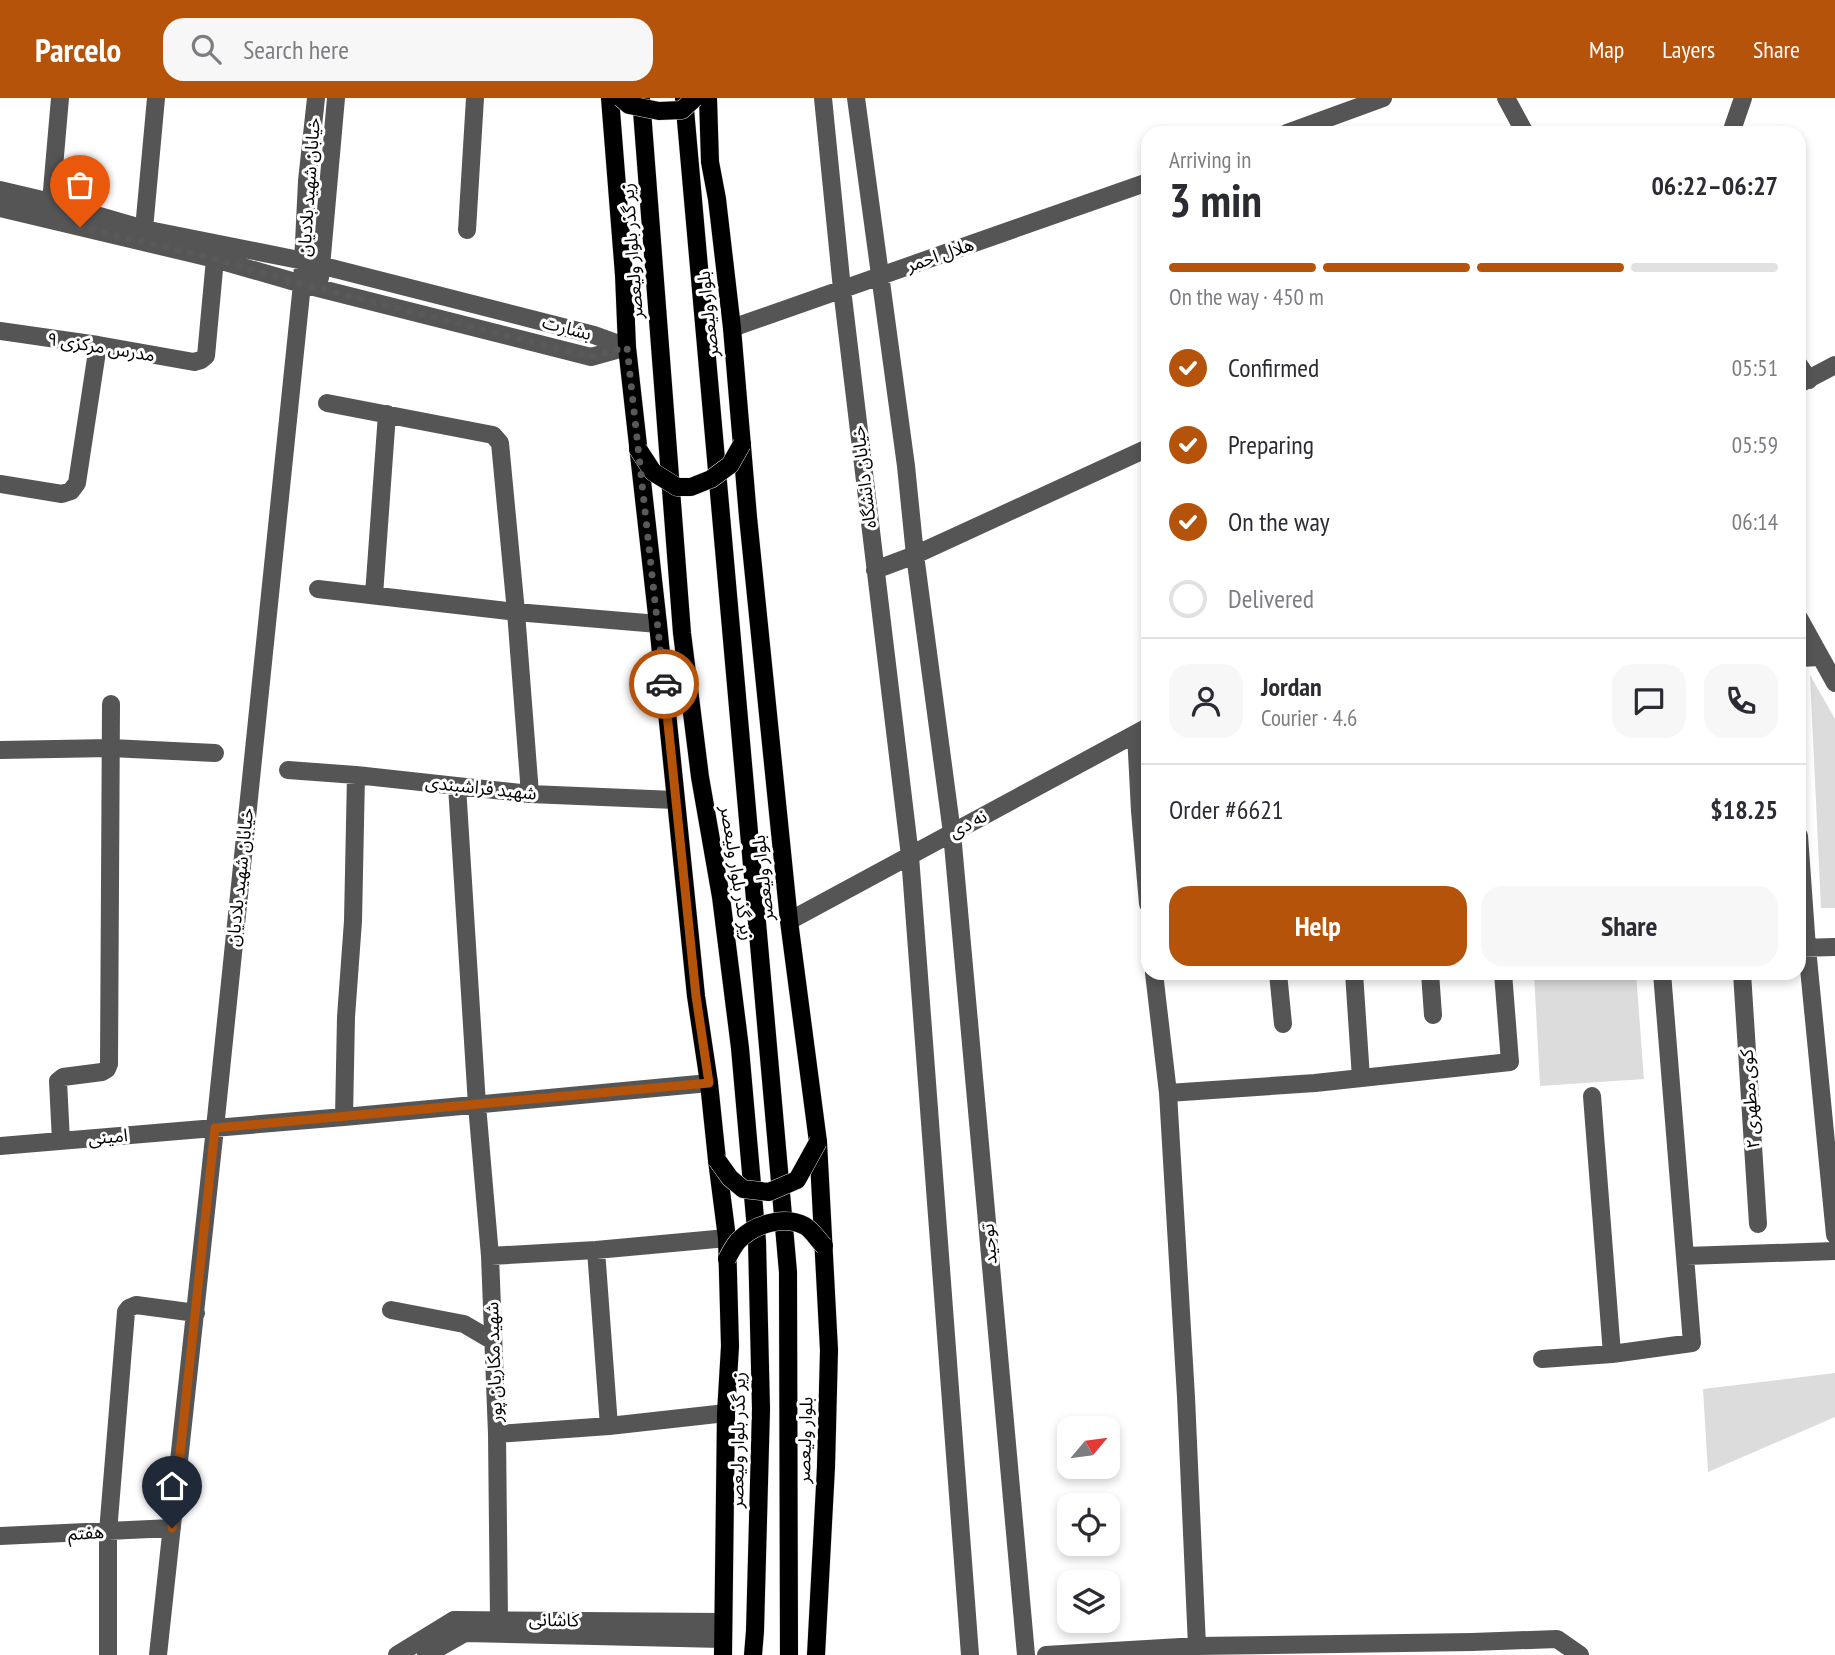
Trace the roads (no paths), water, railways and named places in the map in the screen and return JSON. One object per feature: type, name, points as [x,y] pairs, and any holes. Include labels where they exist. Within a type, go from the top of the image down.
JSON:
[{"type":"main road","points":[[610,98],[627,347],[696,996],[727,1238],[730,1346],[726,1413],[722,1639]]},
{"type":"main road","points":[[621,98],[629,105],[659,111],[682,110],[695,98]]},
{"type":"main road","name":"زیر گذر بلوار ولیعصر","points":[[641,98],[682,633],[700,777],[721,897],[740,1048],[757,1241],[761,1409],[753,1655]]},
{"type":"main road","name":"بلوار ولیعصر","points":[[708,98],[710,162],[732,328],[789,921],[818,1142],[829,1350],[816,1655]]},
{"type":"main road","name":"بلوار ولیعصر","points":[[684,106],[788,1272],[789,1655]]},
{"type":"main road","points":[[638,449],[653,472],[677,487],[691,487],[711,479],[730,465],[742,444]]},
{"type":"main road","points":[[717,1160],[730,1178],[743,1189],[769,1192],[797,1180],[818,1142]]},
{"type":"main road","points":[[727,1259],[737,1241],[748,1232],[774,1223],[789,1222],[806,1227],[824,1246]]},
{"type":"street","points":[[51,202],[60,98]]},
{"type":"street","points":[[144,229],[156,98]]},
{"type":"street","name":"خیابان شهید بلادیان","points":[[159,1655],[215,1128],[310,286],[304,261],[307,181],[316,98]]},
{"type":"street","name":"خیابان شهید بلادیان","points":[[310,286],[322,266],[336,98]]},
{"type":"street","points":[[467,230],[475,98]]},
{"type":"street","name":"خیابان دانشگاه","points":[[823,98],[842,289],[909,856]]},
{"type":"street","points":[[856,98],[952,832]]},
{"type":"street","points":[[1306,126],[1384,98]]},
{"type":"street","points":[[1506,98],[1521,126]]},
{"type":"street","points":[[1733,126],[1743,98]]},
{"type":"street","name":"هلال احمر","points":[[732,328],[1141,184]]},
{"type":"street","name":"بشارت","points":[[0,191],[51,202],[144,229],[304,261],[594,335],[627,347]]},
{"type":"street","name":"بشارت","points":[[0,208],[215,259],[310,286],[591,357],[627,347]]},
{"type":"street","name":"مدرس مرکزی ۹","points":[[0,331],[194,362],[201,360],[205,356],[215,259]]},
{"type":"street","points":[[0,484],[62,494],[71,491],[77,483],[98,345]]},
{"type":"street","points":[[1806,375],[1835,365]]},
{"type":"street","points":[[327,403],[494,435],[500,443],[530,794]]},
{"type":"street","points":[[374,595],[387,414]]},
{"type":"street","points":[[875,570],[915,555],[1141,451]]},
{"type":"street","points":[[318,589],[516,612],[658,624]]},
{"type":"street","points":[[1806,630],[1835,683]]},
{"type":"street","points":[[1806,658],[1821,657]]},
{"type":"street","points":[[61,1140],[58,1081],[63,1077],[102,1072],[109,1064],[111,704]]},
{"type":"street","name":"نه دی","points":[[789,921],[1141,731]]},
{"type":"street","points":[[0,750],[111,748],[215,753]]},
{"type":"street","name":"شهید فراشبندی","points":[[288,770],[530,794],[676,800]]},
{"type":"street","points":[[344,1117],[346,1017],[353,921],[356,775]]},
{"type":"street","name":"شهید مکاریان پور","points":[[457,786],[477,1105],[490,1256],[497,1434],[499,1619]]},
{"type":"street","name":"توحید","points":[[952,832],[1026,1655]]},
{"type":"street","points":[[909,856],[970,1655]]},
{"type":"street","points":[[1806,948],[1835,947]]},
{"type":"street","points":[[1806,975],[1835,1235]]},
{"type":"street","points":[[1155,980],[1168,1093],[1197,1646]]},
{"type":"street","points":[[1279,980],[1283,1024]]},
{"type":"street","points":[[1354,980],[1361,1078]]},
{"type":"street","points":[[1430,980],[1433,1015]]},
{"type":"street","points":[[1168,1093],[1361,1078],[1510,1062],[1504,980]]},
{"type":"street","points":[[1542,1359],[1612,1354],[1692,1343],[1663,980]]},
{"type":"street","name":"کوی مطهری ۲","points":[[1742,980],[1758,1224]]},
{"type":"street","name":"امینی","points":[[0,1146],[709,1083]]},
{"type":"street","points":[[1592,1096],[1612,1354]]},
{"type":"street","points":[[490,1256],[727,1238]]},
{"type":"street","points":[[596,1250],[609,1426]]},
{"type":"street","points":[[1686,1256],[1835,1251]]},
{"type":"street","points":[[108,1655],[108,1532],[126,1312],[136,1305],[195,1313]]},
{"type":"street","points":[[391,1310],[464,1324],[493,1341]]},
{"type":"street","points":[[497,1434],[609,1426],[726,1413]]},
{"type":"street","name":"هفتم","points":[[0,1536],[172,1528]]},
{"type":"street","name":"کاشانی","points":[[397,1655],[454,1620],[499,1619],[722,1639]]},
{"type":"street","name":"کاشانی","points":[[426,1655],[465,1633],[722,1639]]},
{"type":"street","points":[[1046,1655],[1197,1646],[1557,1639],[1580,1655]]}]
